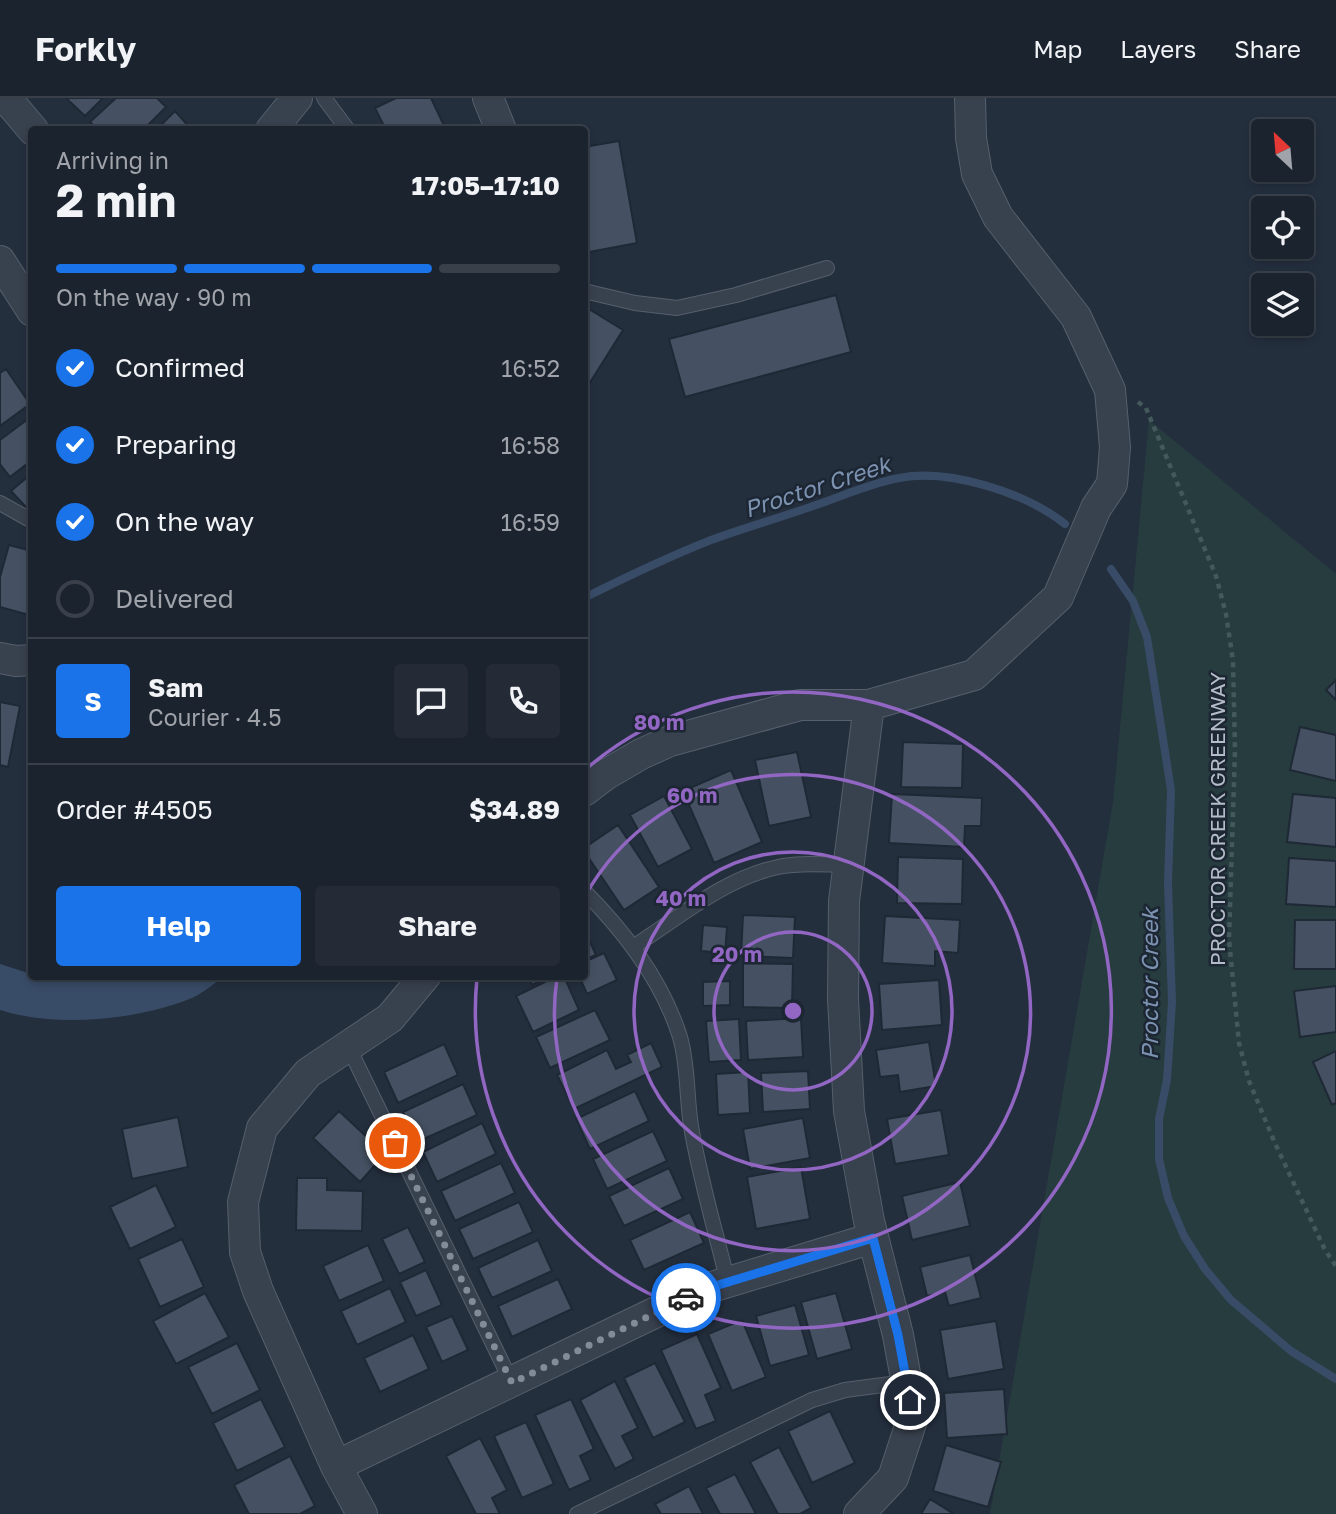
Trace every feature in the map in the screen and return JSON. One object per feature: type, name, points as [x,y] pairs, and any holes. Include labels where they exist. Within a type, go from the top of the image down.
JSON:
[{"type":"street","points":[[6,98],[30,126]]},
{"type":"street","points":[[274,126],[297,98]]},
{"type":"street","points":[[488,98],[499,126]]},
{"type":"street","points":[[588,788],[614,769],[670,741],[800,705],[869,705],[974,676],[1058,597],[1096,508],[1112,484],[1115,447],[1110,390],[1076,317],[998,217],[977,174],[971,138],[970,98]]},
{"type":"street","points":[[0,261],[28,305]]},
{"type":"street","points":[[0,658],[28,660]]},
{"type":"street","points":[[859,1514],[893,1478],[913,1417],[898,1335],[873,1238],[849,1111],[844,999],[844,901],[869,705]]},
{"type":"street","points":[[362,1514],[336,1466],[258,1291],[244,1252],[243,1202],[262,1128],[308,1073],[390,1018],[422,980]]},
{"type":"street","points":[[336,1466],[702,1290],[873,1238]]},
{"type":"lane","points":[[324,98],[345,126]]},
{"type":"lane","points":[[588,292],[635,303],[677,308],[736,295],[827,268]]},
{"type":"lane","points":[[0,503],[28,519]]},
{"type":"lane","points":[[633,947],[719,891],[756,873],[781,866],[848,865]]},
{"type":"lane","points":[[588,895],[610,917],[652,973],[680,1037],[689,1088],[691,1130],[728,1283]]},
{"type":"lane","points":[[348,1046],[512,1383]]},
{"type":"lane","points":[[577,1514],[812,1400],[845,1390],[906,1382]]},
{"type":"path","name":"PROCTOR CREEK GREENWAY","points":[[1110,390],[1133,398],[1146,408],[1216,576],[1226,614],[1233,661],[1234,750],[1229,939],[1239,1043],[1249,1081],[1273,1141],[1325,1250],[1336,1266]]},
{"type":"green space","points":[[1149,420],[1336,574],[1336,1514],[990,1514],[1113,802]]},
{"type":"water","points":[[0,964],[28,973],[28,980],[220,980],[192,998],[171,1006],[122,1016],[46,1019],[0,1010]]},
{"type":"building","points":[[66,98],[103,98],[85,116]]},
{"type":"building","points":[[116,98],[157,98],[166,107],[147,126],[94,126],[90,122]]},
{"type":"building","points":[[396,98],[431,98],[444,126],[384,126],[375,108]]},
{"type":"building","points":[[175,111],[188,126],[160,126]]},
{"type":"building","points":[[619,141],[637,243],[588,252],[588,146]]},
{"type":"building","points":[[836,295],[851,352],[685,397],[669,339]]},
{"type":"building","points":[[588,308],[623,330],[588,386]]},
{"type":"building","points":[[6,369],[28,401],[28,405],[0,426],[0,373]]},
{"type":"building","points":[[28,419],[28,463],[10,477],[0,464],[0,440]]},
{"type":"building","points":[[28,476],[28,505],[26,507],[11,491]]},
{"type":"building","points":[[9,545],[28,550],[28,615],[0,607],[0,577]]},
{"type":"building","points":[[1336,680],[1336,700],[1326,690]]},
{"type":"building","points":[[0,702],[20,706],[8,767],[0,765]]},
{"type":"building","points":[[1300,727],[1336,735],[1336,781],[1290,770]]},
{"type":"building","points":[[903,742],[963,744],[962,788],[901,787]]},
{"type":"building","points":[[797,752],[811,817],[769,826],[755,760]]},
{"type":"building","points":[[731,770],[762,842],[714,863],[683,791]]},
{"type":"building","points":[[892,794],[982,798],[981,826],[965,826],[964,847],[889,843]]},
{"type":"building","points":[[1293,794],[1336,798],[1336,847],[1287,842]]},
{"type":"building","points":[[664,796],[692,849],[658,867],[630,815]]},
{"type":"building","points":[[618,825],[659,887],[624,910],[588,857],[588,845]]},
{"type":"building","points":[[898,857],[963,859],[962,904],[897,903]]},
{"type":"building","points":[[1289,858],[1336,861],[1336,907],[1286,904]]},
{"type":"building","points":[[743,915],[795,917],[793,958],[741,956]]},
{"type":"building","points":[[885,916],[960,920],[958,953],[935,951],[935,966],[882,963]]},
{"type":"building","points":[[1295,920],[1336,920],[1336,969],[1294,969]]},
{"type":"building","points":[[703,925],[727,927],[725,953],[701,951]]},
{"type":"building","points":[[588,938],[596,955],[588,958]]},
{"type":"building","points":[[604,953],[617,980],[587,994],[581,980],[588,980],[588,960]]},
{"type":"building","points":[[743,963],[793,964],[792,1008],[743,1007]]},
{"type":"building","points":[[549,980],[566,980],[579,1010],[533,1032],[516,996]]},
{"type":"building","points":[[939,980],[942,1025],[882,1030],[879,984]]},
{"type":"building","points":[[730,981],[730,1005],[703,1006],[703,982]]},
{"type":"building","points":[[1336,986],[1336,1032],[1300,1037],[1294,991]]},
{"type":"building","points":[[595,1010],[610,1040],[550,1068],[536,1037]]},
{"type":"building","points":[[801,1018],[803,1057],[748,1060],[746,1021]]},
{"type":"building","points":[[739,1019],[741,1060],[709,1062],[706,1021]]},
{"type":"building","points":[[929,1042],[936,1086],[900,1092],[898,1075],[880,1077],[876,1050]]},
{"type":"building","points":[[651,1043],[662,1067],[574,1109],[557,1075],[607,1050],[616,1069],[631,1062],[627,1055]]},
{"type":"building","points":[[444,1044],[458,1075],[398,1103],[384,1072]]},
{"type":"building","points":[[1336,1051],[1336,1103],[1332,1105],[1313,1062]]},
{"type":"building","points":[[808,1071],[810,1109],[763,1112],[761,1073]]},
{"type":"building","points":[[748,1072],[750,1113],[718,1115],[716,1074]]},
{"type":"building","points":[[463,1084],[477,1115],[417,1142],[403,1112]]},
{"type":"building","points":[[635,1091],[649,1121],[590,1149],[576,1119]]},
{"type":"building","points":[[941,1110],[949,1155],[895,1164],[887,1119]]},
{"type":"building","points":[[339,1111],[385,1154],[360,1182],[313,1138]]},
{"type":"building","points":[[178,1117],[188,1167],[132,1179],[122,1129]]},
{"type":"building","points":[[803,1118],[810,1158],[750,1169],[743,1129]]},
{"type":"building","points":[[482,1123],[496,1154],[437,1182],[423,1152]]},
{"type":"building","points":[[653,1131],[667,1161],[607,1189],[593,1159]]},
{"type":"building","points":[[501,1163],[515,1193],[455,1221],[441,1191]]},
{"type":"building","points":[[801,1167],[810,1219],[756,1229],[747,1177]]},
{"type":"building","points":[[669,1168],[683,1199],[624,1226],[609,1196]]},
{"type":"building","points":[[297,1178],[327,1178],[327,1190],[363,1191],[362,1231],[296,1230]]},
{"type":"building","points":[[960,1182],[970,1226],[912,1240],[902,1196]]},
{"type":"building","points":[[156,1185],[176,1227],[130,1249],[110,1207]]},
{"type":"building","points":[[519,1202],[533,1232],[473,1259],[459,1229]]},
{"type":"building","points":[[690,1212],[704,1243],[644,1270],[630,1240]]},
{"type":"building","points":[[408,1227],[425,1262],[399,1274],[382,1239]]},
{"type":"building","points":[[182,1239],[204,1287],[160,1307],[138,1259]]},
{"type":"building","points":[[538,1240],[552,1271],[492,1298],[478,1268]]},
{"type":"building","points":[[368,1245],[384,1281],[339,1301],[323,1266]]},
{"type":"building","points":[[970,1255],[981,1298],[949,1306],[945,1292],[927,1296],[920,1267]]},
{"type":"building","points":[[426,1270],[442,1305],[416,1316],[400,1282]]},
{"type":"building","points":[[558,1279],[572,1309],[512,1337],[498,1306]]},
{"type":"building","points":[[390,1288],[406,1322],[357,1345],[341,1311]]},
{"type":"building","points":[[205,1293],[229,1337],[176,1364],[153,1321]]},
{"type":"building","points":[[836,1293],[852,1349],[817,1359],[801,1302]]},
{"type":"building","points":[[795,1305],[809,1355],[770,1366],[756,1316]]},
{"type":"building","points":[[452,1316],[468,1350],[442,1362],[426,1327]]},
{"type":"building","points":[[742,1320],[766,1377],[732,1391],[708,1334]]},
{"type":"building","points":[[996,1321],[1004,1369],[948,1379],[940,1330]]},
{"type":"building","points":[[697,1334],[721,1388],[705,1395],[716,1421],[696,1429],[661,1350]]},
{"type":"building","points":[[413,1335],[429,1369],[380,1392],[364,1358]]},
{"type":"building","points":[[237,1343],[260,1390],[212,1414],[188,1367]]},
{"type":"building","points":[[655,1363],[685,1422],[653,1438],[624,1378]]},
{"type":"building","points":[[615,1381],[638,1428],[622,1436],[634,1459],[615,1469],[580,1400]]},
{"type":"building","points":[[1004,1389],[1007,1434],[947,1438],[944,1393]]},
{"type":"building","points":[[261,1399],[285,1447],[237,1471],[213,1423]]},
{"type":"building","points":[[571,1399],[594,1449],[580,1456],[591,1480],[569,1490],[535,1415]]},
{"type":"building","points":[[830,1411],[855,1463],[812,1483],[788,1431]]},
{"type":"building","points":[[526,1422],[554,1484],[522,1498],[494,1436]]},
{"type":"building","points":[[480,1438],[507,1490],[492,1498],[500,1514],[476,1514],[446,1456]]},
{"type":"building","points":[[946,1445],[1001,1462],[988,1507],[933,1491]]},
{"type":"building","points":[[779,1447],[811,1508],[800,1514],[778,1514],[750,1462]]},
{"type":"building","points":[[290,1456],[315,1506],[300,1514],[249,1514],[234,1485]]},
{"type":"building","points":[[735,1474],[756,1514],[720,1514],[706,1488]]},
{"type":"building","points":[[689,1486],[703,1514],[661,1514],[655,1504]]},
{"type":"building","points":[[930,1499],[954,1514],[921,1514]]},
{"type":"waterway","name":"Proctor Creek","points":[[588,596],[711,540],[899,478],[941,477],[986,486],[1030,502],[1065,524]]},
{"type":"waterway","name":"Proctor Creek","points":[[1111,569],[1133,601],[1147,637],[1171,790],[1168,883],[1172,1002],[1167,1080],[1159,1119],[1159,1159],[1168,1198],[1184,1236],[1205,1269],[1231,1300],[1291,1351],[1336,1379]]},
{"type":"way so far","points":[[395,1143],[512,1383],[686,1298]]},
{"type":"route","points":[[686,1298],[702,1290],[873,1238],[898,1335],[910,1400]]}]
